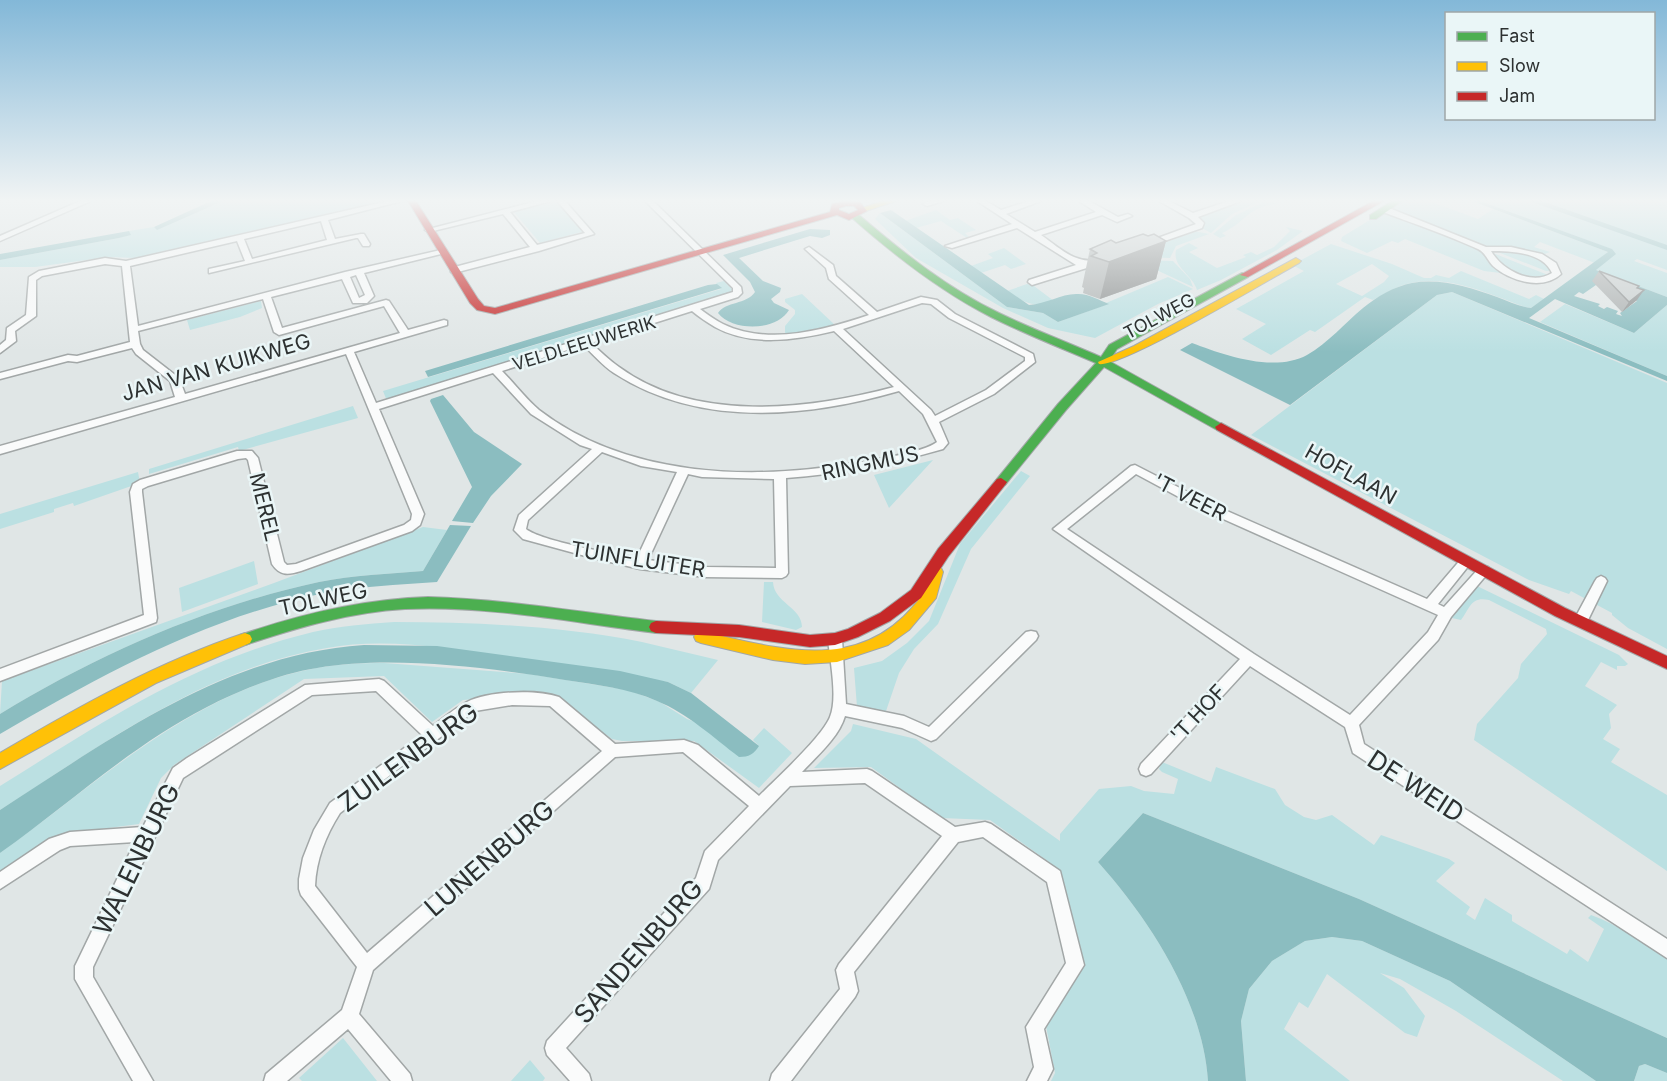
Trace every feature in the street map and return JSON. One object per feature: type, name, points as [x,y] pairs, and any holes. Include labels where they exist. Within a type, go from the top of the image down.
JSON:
[{"type":"main road","points":[[442,251],[474,301],[488,311],[495,311],[699,252]]},
{"type":"main road","name":"HOFLAAN","points":[[898,251],[993,314],[1103,362],[1560,612],[1581,620],[1667,663]]},
{"type":"main road","name":"TOLWEG","points":[[673,629],[772,654],[805,658],[837,656],[883,641],[904,626],[931,594],[943,554],[1062,407],[1103,362],[1125,354],[1238,295],[1308,251]]},
{"type":"main road","name":"TOLWEG","points":[[4,759],[137,684],[188,660],[238,641],[307,620],[429,603],[528,610],[673,629],[739,631],[793,642],[835,639],[884,617],[911,599],[938,565]]},
{"type":"street","points":[[0,350],[11,341],[10,330],[31,316],[32,279],[39,273],[105,261],[126,264],[181,251]]},
{"type":"street","points":[[245,251],[249,261]]},
{"type":"street","points":[[212,271],[291,251]]},
{"type":"street","points":[[135,329],[440,251]]},
{"type":"street","points":[[454,270],[526,251]]},
{"type":"street","points":[[812,251],[830,267],[832,277],[875,315]]},
{"type":"street","points":[[1061,251],[1085,265]]},
{"type":"street","points":[[1487,251],[1496,265],[1511,274],[1541,280],[1550,279],[1557,274],[1550,262],[1521,251]]},
{"type":"street","name":"VELDLEEUWERIK","points":[[374,407],[735,296],[739,290],[699,252]]},
{"type":"street","points":[[1032,282],[1114,257]]},
{"type":"street","points":[[126,264],[135,344],[139,352],[175,380],[181,398]]},
{"type":"street","points":[[345,276],[356,301],[364,301],[370,296],[359,272]]},
{"type":"street","points":[[266,296],[279,332],[386,303],[405,334]]},
{"type":"street","name":"RINGMUS","points":[[496,370],[519,399],[535,413],[576,438],[600,448],[636,460],[684,470],[748,477],[780,477],[853,470],[892,462],[939,447],[943,443],[942,438],[933,421],[990,392],[1030,362],[1030,356],[952,316],[934,302],[921,300],[836,328],[797,337],[745,336],[708,321],[694,309]]},
{"type":"street","name":"JAN VAN KUIKWEG","points":[[0,450],[444,323]]},
{"type":"street","points":[[836,328],[927,412],[933,421]]},
{"type":"street","points":[[585,342],[597,357],[636,382],[680,398],[720,407],[753,410],[816,408],[846,403],[900,388]]},
{"type":"street","points":[[0,376],[68,358],[76,360],[135,344]]},
{"type":"street","name":"MEREL","points":[[0,675],[151,618],[136,492],[137,487],[144,483],[237,455],[248,454],[253,458],[279,564],[284,570],[297,568],[397,532],[416,522],[418,514],[349,350]]},
{"type":"street","name":"TUINFLUITER","points":[[600,448],[523,518],[520,530],[527,536],[594,556],[640,564],[696,572],[782,573],[780,477]]},
{"type":"street","name":"'T VEER","points":[[1250,658],[1059,529],[1135,469],[1207,507],[1446,613]]},
{"type":"street","points":[[640,564],[684,470]]},
{"type":"street","points":[[1429,606],[1466,561]]},
{"type":"street","points":[[1250,658],[1351,723],[1433,636],[1446,613],[1484,570]]},
{"type":"street","points":[[1581,620],[1600,581]]},
{"type":"street","points":[[839,709],[904,722],[931,735],[1031,636]]},
{"type":"street","name":"SANDENBURG","points":[[582,1081],[554,1048],[702,883],[711,856],[823,739],[837,719],[839,709],[835,639]]},
{"type":"street","name":"'T HOF","points":[[1146,769],[1250,658]]},
{"type":"street","name":"WALENBURG","points":[[144,1081],[84,979],[84,966],[178,773],[310,689],[379,685],[432,735]]},
{"type":"street","name":"ZUILENBURG","points":[[366,965],[307,889],[307,877],[325,820],[335,808],[471,706],[482,702],[544,698],[554,701],[612,751]]},
{"type":"street","name":"DE WEID","points":[[1351,723],[1358,748],[1667,949]]},
{"type":"street","points":[[612,751],[684,746],[693,750],[760,806]]},
{"type":"street","name":"LUNENBURG","points":[[366,965],[612,751]]},
{"type":"street","points":[[786,779],[867,776],[953,835]]},
{"type":"street","points":[[779,1081],[849,991],[845,970],[953,835],[985,829],[1054,878],[1075,965],[1035,1027],[1044,1069],[1036,1081]]},
{"type":"street","points":[[0,881],[56,844],[70,839],[147,834]]},
{"type":"street","points":[[273,1081],[349,1016],[366,965]]},
{"type":"street","points":[[349,1016],[403,1081]]},
{"type":"shaded area","points":[[14,251],[46,251],[0,260],[0,254]]},
{"type":"shaded area","points":[[46,251],[164,251],[135,258],[109,257],[35,267],[0,267],[0,260]]},
{"type":"shaded area","points":[[735,251],[760,251],[739,258],[763,281],[781,288],[780,292],[771,299],[774,303],[789,310],[783,317],[765,325],[744,326],[734,324],[718,313],[726,306],[747,299],[755,292],[750,282],[723,255]]},
{"type":"shaded area","points":[[909,251],[932,251],[1007,307],[1043,313],[1058,322],[1108,304],[1106,303],[1168,277],[1193,289],[1158,304],[1095,338],[1048,328],[1003,308],[916,258]]},
{"type":"shaded area","points":[[932,251],[951,251],[1029,305],[1076,294],[1089,296],[1109,304],[1058,322],[1043,313],[1007,307]]},
{"type":"shaded area","points":[[1009,251],[1026,264],[1011,269],[1005,265],[981,273],[971,266],[993,258],[988,254]]},
{"type":"shaded area","points":[[1173,251],[1170,258],[1142,257],[1137,252]]},
{"type":"shaded area","points":[[1176,251],[1190,251],[1217,268],[1246,257],[1243,255],[1251,252],[1257,255],[1265,251],[1274,251],[1197,290],[1177,261]]},
{"type":"shaded area","points":[[1317,251],[1354,251],[1424,278],[1436,275],[1449,278],[1461,271],[1529,299],[1536,295],[1544,299],[1531,308],[1467,286],[1422,281],[1394,289],[1373,300],[1365,297],[1315,332],[1310,330],[1271,355],[1242,339],[1266,324],[1236,309],[1304,271],[1292,265]],"holes":[[[1372,264],[1389,276],[1384,282],[1362,296],[1336,284]]]},
{"type":"shaded area","points":[[1436,251],[1486,251],[1509,274],[1484,271]]},
{"type":"shaded area","points":[[1488,251],[1551,277],[1523,277],[1501,264]]},
{"type":"shaded area","points":[[1496,251],[1516,251],[1540,257],[1554,271],[1546,271]]},
{"type":"shaded area","points":[[1527,251],[1550,252],[1542,255]]},
{"type":"shaded area","points":[[1565,251],[1608,252],[1595,263]]},
{"type":"shaded area","points":[[1607,251],[1614,251],[1616,254],[1596,270],[1667,297],[1667,305],[1634,333],[1555,299],[1529,318],[1667,376],[1667,381],[1452,292],[1437,295],[1290,405],[1180,350],[1192,343],[1249,360],[1280,362],[1294,360],[1322,345],[1374,300],[1392,289],[1412,283],[1455,284],[1531,308]],"holes":[[[1596,285],[1637,301],[1620,313],[1622,316],[1616,314],[1618,311],[1607,307],[1604,309],[1598,306],[1600,304],[1574,296],[1579,292],[1583,294]]]},
{"type":"shaded area","points":[[1609,251],[1667,251],[1667,270],[1637,259],[1634,261],[1667,273],[1667,297],[1596,270]]},
{"type":"shaded area","points":[[1135,260],[1173,261],[1190,279],[1193,287]]},
{"type":"shaded area","points":[[724,281],[732,289],[730,293],[387,401],[383,391],[721,289],[716,283]]},
{"type":"shaded area","points":[[717,284],[722,288],[428,377],[425,371],[708,285]]},
{"type":"shaded area","points":[[1027,284],[1034,286],[1054,301],[1040,304],[1029,303],[1007,291]]},
{"type":"shaded area","points":[[1452,292],[1667,383],[1667,649],[1628,628],[1612,613],[1571,591],[1569,594],[1529,580],[1251,435],[1437,295]]},
{"type":"shaded area","points":[[802,294],[835,325],[785,335],[785,326],[795,314],[795,310],[785,302],[785,299]]},
{"type":"shaded area","points":[[261,301],[262,308],[240,317],[190,330],[187,320]]},
{"type":"shaded area","points":[[1565,304],[1634,333],[1667,305],[1667,376],[1540,322]]},
{"type":"shaded area","points":[[443,395],[474,432],[522,464],[491,496],[473,523],[452,521],[472,487],[430,401]]},
{"type":"shaded area","points":[[353,406],[358,418],[239,451],[238,447],[149,474],[149,469]]},
{"type":"shaded area","points":[[933,460],[889,508],[874,475]]},
{"type":"shaded area","points":[[1021,471],[1030,476],[971,549],[938,624],[914,649],[899,673],[885,714],[857,707],[854,668],[882,661],[907,643],[929,621],[960,544]]},
{"type":"shaded area","points":[[138,472],[140,483],[74,506],[73,503],[54,509],[54,512],[0,529],[0,514]]},
{"type":"shaded area","points":[[450,525],[471,526],[437,582],[334,591],[235,618],[154,651],[115,670],[0,734],[0,714],[37,692],[114,653],[194,619],[236,604],[319,582],[358,576],[423,571]]},
{"type":"shaded area","points":[[423,527],[447,530],[423,571],[358,576],[319,582],[236,604],[114,653],[37,692],[0,714],[2,681]]},
{"type":"shaded area","points":[[254,561],[258,584],[182,612],[179,588]]},
{"type":"shaded area","points":[[764,582],[773,582],[778,595],[798,614],[802,627],[796,630],[762,622]]},
{"type":"shaded area","points":[[1477,586],[1619,655],[1628,664],[1617,666],[1617,670],[1601,662],[1585,686],[1617,705],[1609,714],[1611,728],[1603,739],[1620,749],[1611,762],[1667,795],[1667,871],[1474,740],[1477,724],[1518,678],[1521,664],[1547,634],[1546,629],[1489,600],[1475,601],[1461,620],[1452,618],[1453,609]]},
{"type":"shaded area","points":[[394,622],[487,624],[581,632],[642,642],[718,660],[691,693],[668,682],[443,648],[372,644],[327,648],[282,658],[197,691],[116,735],[0,810],[0,786],[75,739],[188,677],[269,644],[313,632]]},
{"type":"shaded area","points":[[364,645],[437,646],[620,671],[668,682],[691,693],[759,746],[751,754],[739,757],[700,726],[668,706],[635,693],[601,685],[505,671],[409,663],[346,664],[317,668],[275,678],[246,689],[179,722],[126,757],[0,853],[0,810],[128,729],[218,682],[265,664],[313,652]]},
{"type":"shaded area","points":[[384,663],[529,674],[628,690],[660,702],[687,719],[759,746],[753,740],[764,728],[792,753],[759,788],[694,741],[612,739],[549,693],[463,700],[432,722],[384,676],[304,679],[174,765],[161,778],[139,824],[63,834],[46,841],[0,871],[0,853],[111,770],[188,718],[229,697],[271,680],[316,668]]},
{"type":"shaded area","points":[[853,724],[916,739],[1060,841],[1060,834],[1099,789],[1131,786],[1144,791],[1174,794],[1178,779],[1159,769],[1162,762],[1211,782],[1216,767],[1275,789],[1285,805],[1304,817],[1316,820],[1332,815],[1374,845],[1381,835],[1449,859],[1455,863],[1436,881],[1470,907],[1466,914],[1475,920],[1485,898],[1512,915],[1512,921],[1567,954],[1570,949],[1588,962],[1604,929],[1588,918],[1591,915],[1630,935],[1667,959],[1667,1038],[1359,899],[1143,813],[1098,862],[1136,910],[1171,964],[1196,1022],[1204,1051],[1208,1081],[1051,1081],[1055,1073],[1046,1026],[1083,963],[1062,887],[1049,862],[990,820],[941,818],[871,767],[814,768],[851,731]]},
{"type":"shaded area","points":[[1143,813],[1359,899],[1667,1038],[1667,1073],[1645,1064],[1639,1066],[1634,1081],[1596,1081],[1450,981],[1362,941],[1332,937],[1305,941],[1272,961],[1249,989],[1241,1021],[1246,1081],[1208,1081],[1204,1051],[1196,1022],[1171,964],[1136,910],[1098,862]]},
{"type":"shaded area","points":[[1332,937],[1362,941],[1450,981],[1596,1081],[1563,1081],[1456,1011],[1400,979],[1380,973],[1404,988],[1425,1016],[1417,1037],[1405,1033],[1327,974],[1308,1008],[1299,1002],[1284,1029],[1350,1081],[1246,1081],[1241,1021],[1249,989],[1272,961],[1305,941]]},
{"type":"shaded area","points":[[343,1038],[377,1081],[302,1081],[299,1078]]},
{"type":"shaded area","points":[[530,1060],[545,1078],[543,1081],[511,1081]]},
{"type":"shaded area","points":[[1645,1064],[1667,1073],[1667,1081],[1634,1081],[1639,1066]]},
{"type":"building","points":[[1094,251],[1138,251],[1109,262],[1091,256],[1097,253]]},
{"type":"building","points":[[1599,271],[1639,286],[1637,288],[1644,290],[1629,302]]},
{"type":"traffic: fast","points":[[897,251],[931,276],[993,314],[1103,362],[1221,427]]},
{"type":"traffic: fast","points":[[1001,482],[1062,407],[1103,362],[1113,347],[1245,275]]},
{"type":"traffic: fast","points":[[245,639],[335,613],[382,606],[428,603],[514,608],[656,627]]},
{"type":"traffic: slow","points":[[1103,362],[1138,348],[1296,261]]},
{"type":"traffic: slow","points":[[701,637],[773,654],[805,658],[837,656],[883,641],[904,626],[931,594],[936,572]]},
{"type":"traffic: slow","points":[[0,762],[89,710],[150,679],[245,639]]},
{"type":"traffic: jam","points":[[443,251],[474,301],[481,308],[495,311],[702,251]]},
{"type":"traffic: jam","points":[[1245,275],[1288,251]]},
{"type":"traffic: jam","points":[[1221,427],[1560,612],[1667,663]]},
{"type":"traffic: jam","points":[[656,627],[739,631],[810,641],[835,639],[853,633],[885,617],[916,594],[943,553],[1001,482]]}]
